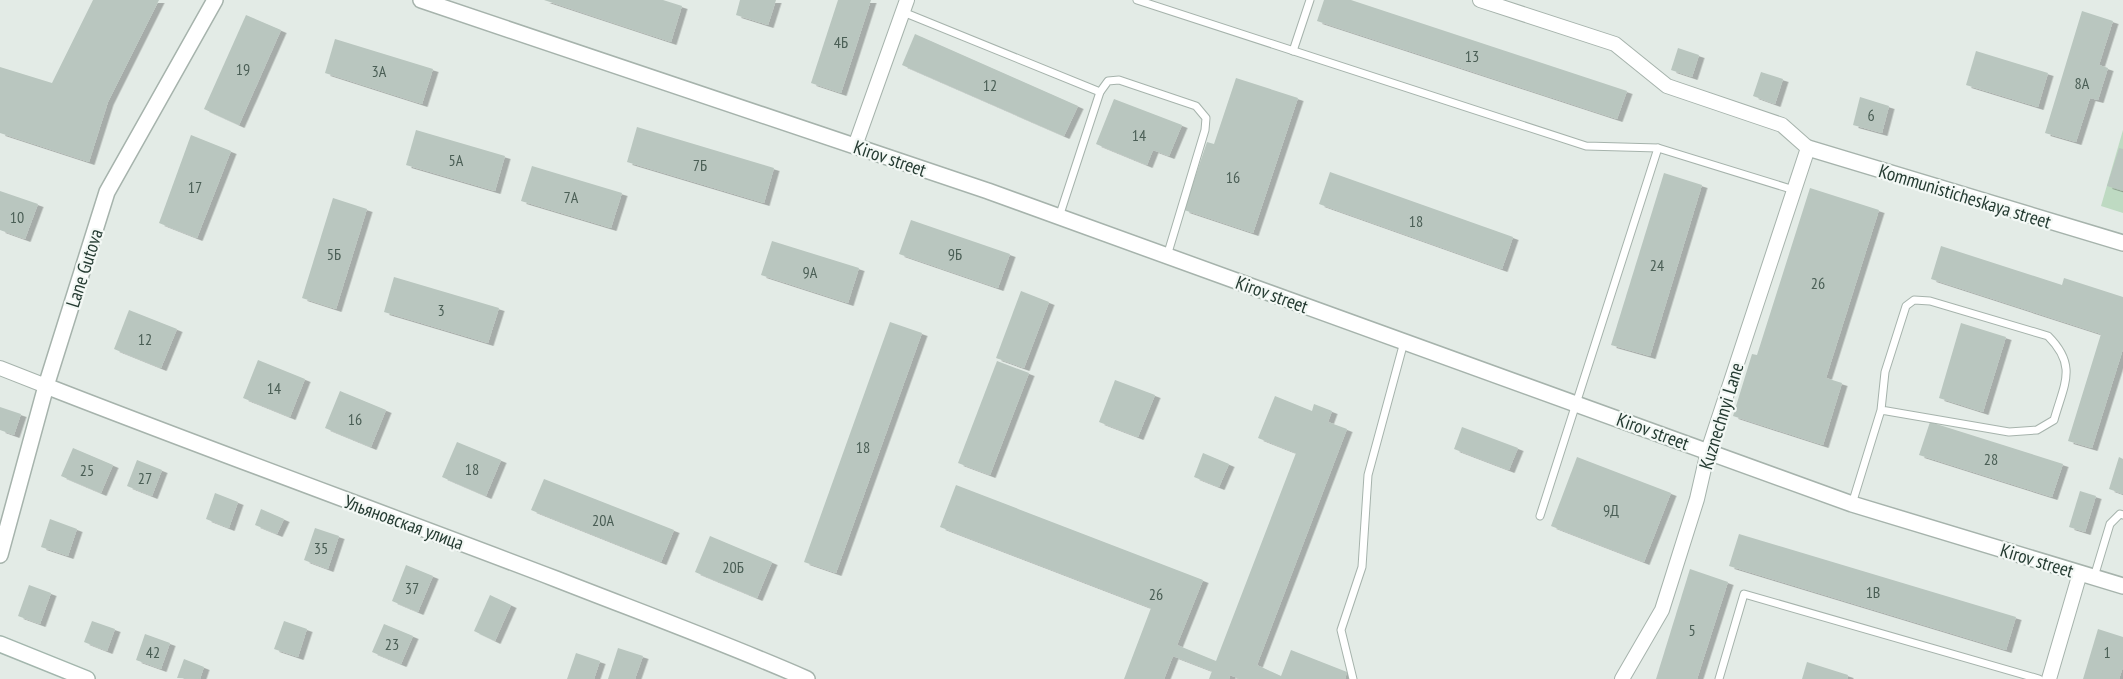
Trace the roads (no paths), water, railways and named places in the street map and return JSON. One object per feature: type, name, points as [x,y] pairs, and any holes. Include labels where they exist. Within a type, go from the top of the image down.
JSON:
[{"type":"street","name":"Lane Gutova","points":[[0,555],[46,386],[107,192],[215,0]]},
{"type":"street","name":"Kirov street","points":[[421,0],[856,146],[1059,217],[1852,504],[2123,586]]},
{"type":"street","points":[[1480,0],[1615,44],[1667,86],[1782,126],[1808,148]]},
{"type":"street","points":[[856,146],[905,6]]},
{"type":"street","name":"Kuznechnyi Lane","points":[[1622,679],[1662,610],[1698,499],[1708,451],[1808,148]]},
{"type":"street","name":"Kommunisticheskaya street","points":[[1808,148],[2123,243]]},
{"type":"street","name":"Ульяновская улица","points":[[0,368],[246,464],[445,537],[741,650],[807,679]]},
{"type":"street","points":[[2049,679],[2080,572]]},
{"type":"street","points":[[0,644],[87,679]]},
{"type":"lane","points":[[1137,0],[1586,146],[1658,148],[1794,190]]},
{"type":"lane","points":[[1293,50],[1310,0]]},
{"type":"lane","points":[[905,6],[1100,92]]},
{"type":"lane","points":[[1059,217],[1100,92],[1108,81],[1120,80],[1196,106],[1206,118],[1205,130],[1167,256]]},
{"type":"lane","points":[[1540,516],[1658,148]]},
{"type":"lane","points":[[1852,504],[1881,410],[1885,372],[1906,306],[1914,300],[1930,301],[2048,336],[2061,349],[2068,372],[2054,420],[2037,430],[2009,432],[1881,410]]},
{"type":"lane","points":[[1353,679],[1341,630],[1362,567],[1368,475],[1404,342]]},
{"type":"lane","points":[[2094,577],[2110,524],[2120,514],[2123,514]]},
{"type":"lane","points":[[1719,679],[1744,594],[2038,679]]}]
